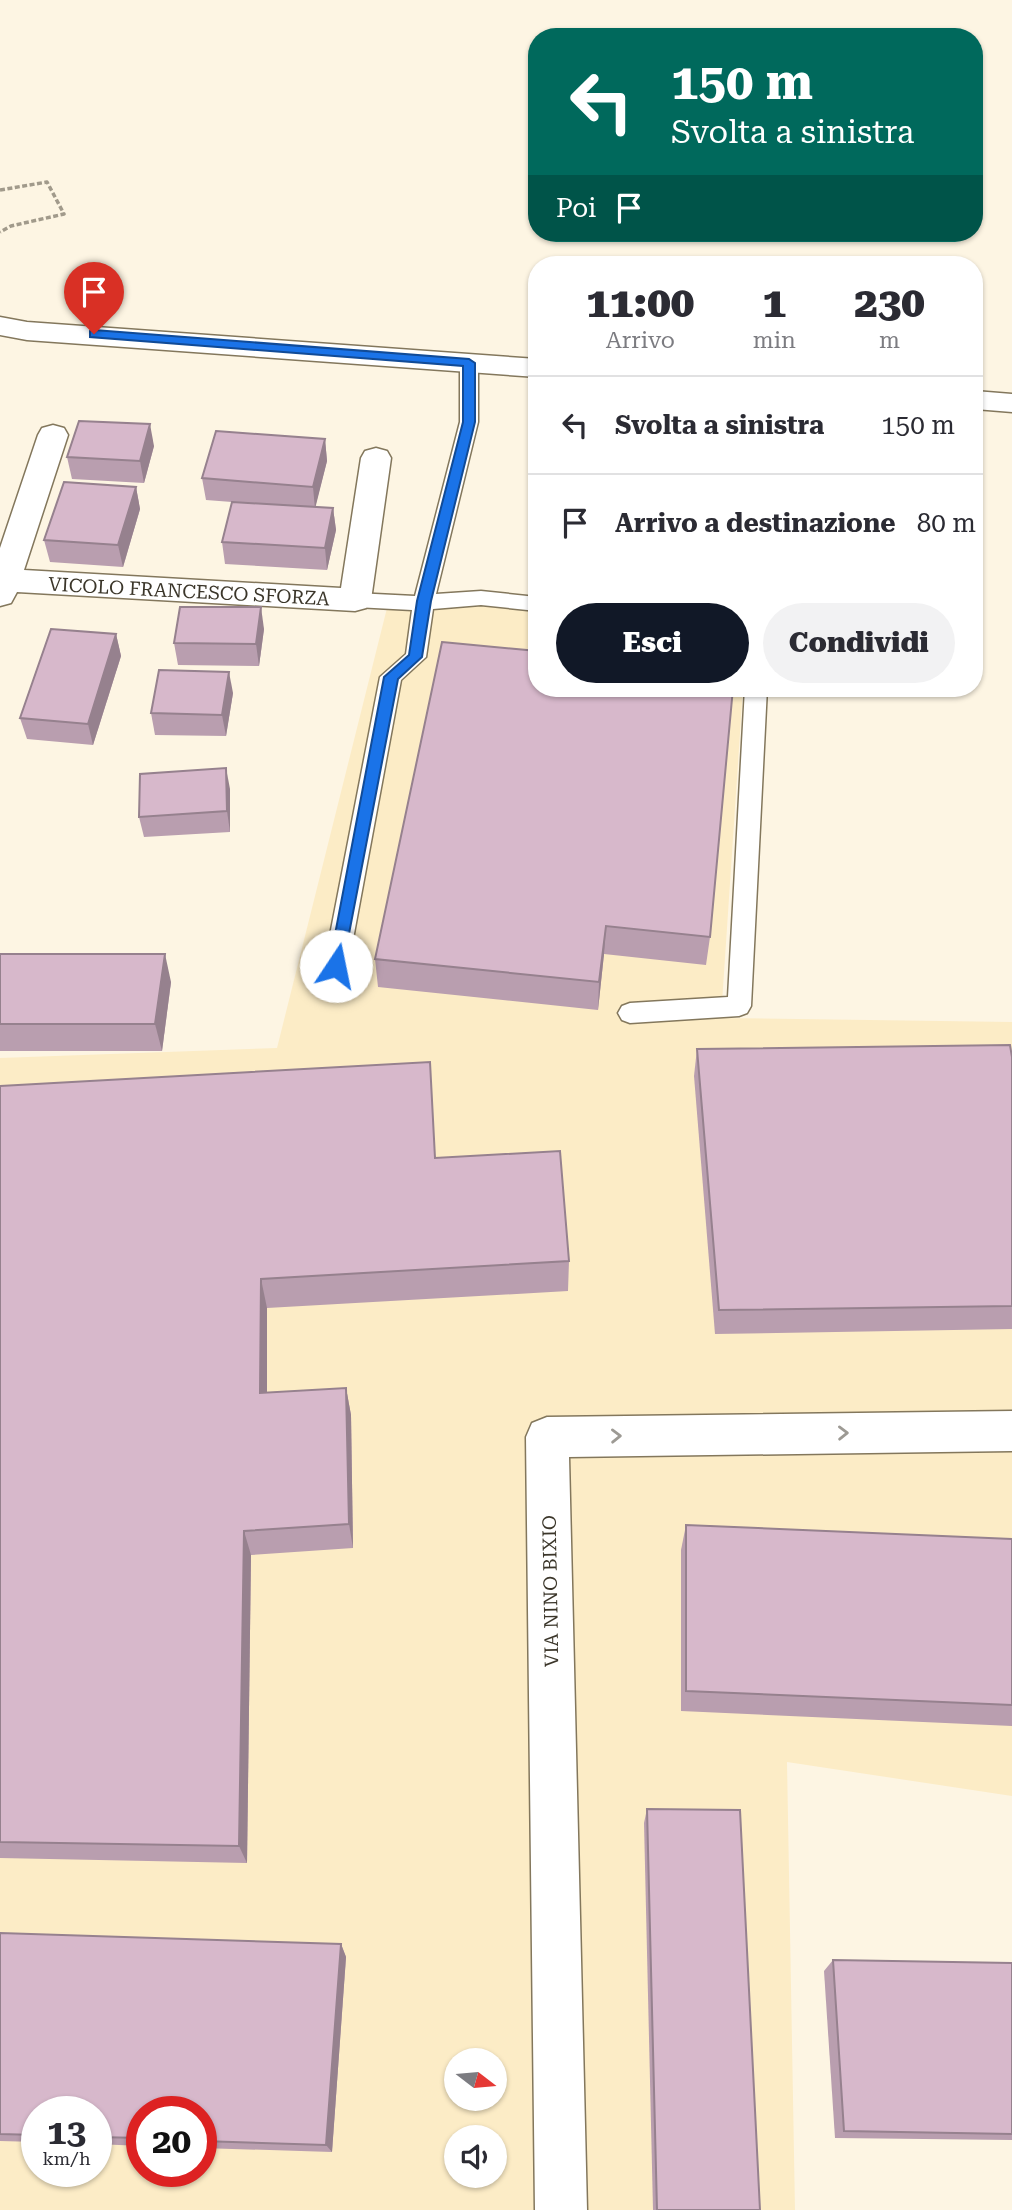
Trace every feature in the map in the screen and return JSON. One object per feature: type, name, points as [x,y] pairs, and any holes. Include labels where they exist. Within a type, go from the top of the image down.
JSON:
[{"type":"street","points":[[0,304],[67,332]]},
{"type":"street","points":[[0,326],[528,367]]},
{"type":"street","points":[[983,401],[1012,403]]},
{"type":"street","name":"VICOLO FRANCESCO SFORZA","points":[[53,435],[2,585],[355,600],[376,458]]},
{"type":"street","name":"VIA NINO BIXIO","points":[[561,2210],[547,1437],[1012,1431]]},
{"type":"lane","points":[[336,966],[391,677],[416,657],[424,601],[469,422],[469,363]]},
{"type":"lane","points":[[355,600],[398,604],[481,598],[528,603]]},
{"type":"lane","points":[[630,1013],[739,1006],[756,697]]},
{"type":"path","points":[[0,190],[47,182],[64,214],[0,232]]},
{"type":"shaded area","points":[[390,596],[528,608],[528,697],[742,697],[721,1018],[1012,1022],[1012,1796],[787,1762],[795,2210],[0,2210],[0,1058],[277,1048]]},
{"type":"building","points":[[79,421],[150,424],[140,461],[67,457]]},
{"type":"building","points":[[216,431],[325,439],[313,487],[202,478]]},
{"type":"building","points":[[64,482],[136,487],[118,545],[44,540]]},
{"type":"building","points":[[232,502],[333,508],[325,548],[222,542]]},
{"type":"building","points":[[180,607],[261,607],[256,644],[174,643]]},
{"type":"building","points":[[51,629],[116,634],[88,724],[20,718]]},
{"type":"building","points":[[442,642],[528,650],[528,697],[732,697],[710,937],[606,926],[599,982],[375,959]]},
{"type":"building","points":[[159,670],[229,672],[222,715],[151,713]]},
{"type":"building","points":[[226,768],[227,811],[139,817],[140,774]]},
{"type":"building","points":[[0,954],[165,954],[155,1024],[0,1024]]},
{"type":"building","points":[[1010,1045],[1012,1306],[719,1310],[697,1049]]},
{"type":"building","points":[[430,1062],[435,1158],[560,1151],[569,1261],[261,1279],[260,1393],[346,1388],[349,1524],[244,1531],[239,1846],[0,1842],[0,1086]]},
{"type":"building","points":[[686,1525],[1012,1539],[1012,1705],[686,1691]]},
{"type":"building","points":[[647,1809],[740,1810],[760,2210],[657,2210]]},
{"type":"building","points":[[0,1933],[341,1944],[326,2145],[217,2142],[217,2096],[126,2096],[126,2138],[112,2137],[112,2096],[21,2096],[21,2135],[0,2134]]},
{"type":"building","points":[[833,1960],[1012,1963],[1012,2134],[844,2131]]},
{"type":"route","points":[[94,334],[469,363],[469,422],[424,601],[416,657],[391,677],[336,966]]}]
